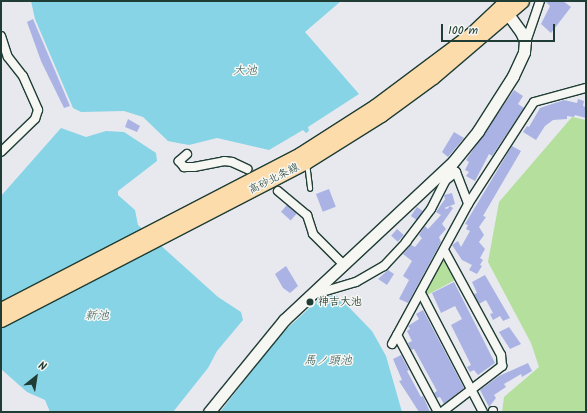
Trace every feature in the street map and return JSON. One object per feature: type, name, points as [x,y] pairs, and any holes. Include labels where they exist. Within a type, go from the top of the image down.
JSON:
[{"type":"main road","name":"高砂北条線","points":[[1,320],[300,154],[375,106],[470,35],[506,6],[522,1]]},
{"type":"main road","name":"高砂北条線","points":[[1,309],[306,162],[381,115],[506,6]]},
{"type":"street","points":[[307,296],[356,282],[384,266],[406,242],[431,209],[452,169],[490,114],[519,64],[540,1]]},
{"type":"street","points":[[506,6],[525,45]]},
{"type":"street","points":[[1,36],[8,57],[23,76],[38,110],[35,118],[1,152]]},
{"type":"street","points":[[392,344],[468,204],[534,102],[577,92],[586,88]]},
{"type":"street","points":[[577,92],[586,94]]},
{"type":"street","points":[[187,154],[179,160],[184,167],[194,167],[224,161],[232,162],[247,169]]},
{"type":"street","points":[[452,169],[468,204]]},
{"type":"street","points":[[209,412],[260,348],[307,296],[342,263],[452,169]]},
{"type":"street","points":[[278,191],[307,215],[314,234],[342,263]]},
{"type":"street","points":[[442,412],[502,366],[501,355],[444,250]]},
{"type":"street","points":[[421,293],[483,412]]},
{"type":"street","points":[[397,335],[438,412]]},
{"type":"lane","points":[[306,162],[309,168],[310,189]]},
{"type":"green space","points":[[572,117],[586,120],[586,412],[502,412],[504,397],[539,367],[531,343],[488,262],[499,202]]},
{"type":"green space","points":[[441,261],[447,261],[457,279],[427,295],[426,288],[430,285],[428,284]]},
{"type":"water","name":"大池","points":[[31,1],[341,1],[305,32],[359,94],[308,127],[309,131],[306,133],[303,130],[269,150],[217,138],[189,145],[168,141],[143,117],[124,111],[81,112],[73,108],[35,19]]},
{"type":"water","name":"新池","points":[[61,128],[86,137],[106,131],[124,132],[156,153],[157,161],[118,191],[118,195],[135,210],[138,225],[218,297],[241,312],[243,320],[217,351],[208,368],[173,412],[50,412],[45,400],[27,392],[1,369],[1,196]]},
{"type":"water","name":"馬ノ頭池","points":[[332,295],[338,296],[372,331],[386,356],[402,412],[220,412],[279,336],[317,301]]},
{"type":"building","points":[[545,1],[563,1],[571,7],[551,33],[541,24],[550,6]]},
{"type":"building","points":[[33,19],[70,106],[64,108],[41,61],[27,22]]},
{"type":"building","points":[[514,90],[523,96],[518,104],[524,108],[492,156],[489,154],[475,181],[466,176],[469,172],[465,170],[469,162],[466,160]]},
{"type":"building","points":[[578,99],[584,101],[583,106],[586,107],[586,118],[575,115],[574,117],[567,116],[567,119],[553,120],[545,126],[536,140],[523,132],[527,126],[529,127],[540,108],[564,100],[577,103]]},
{"type":"building","points":[[128,119],[140,126],[137,132],[125,127]]},
{"type":"building","points":[[454,132],[464,138],[448,157],[442,152]]},
{"type":"building","points":[[512,146],[521,151],[483,216],[486,217],[479,227],[484,235],[479,242],[485,249],[480,258],[483,260],[480,265],[482,266],[477,274],[469,270],[472,265],[462,260],[452,245],[458,241],[461,247],[470,231],[466,229],[468,225],[465,224]]},
{"type":"building","points":[[329,189],[336,207],[323,212],[316,194]]},
{"type":"building","points":[[452,193],[455,204],[444,208],[447,209],[450,206],[453,208],[442,224],[446,229],[439,237],[441,242],[408,303],[399,299],[409,280],[403,276],[412,261],[403,254],[411,245],[415,247],[422,238],[419,235],[425,226],[428,229],[441,215],[436,212],[445,199],[444,195]]},
{"type":"building","points":[[287,205],[297,214],[291,220],[281,212]]},
{"type":"building","points":[[417,207],[423,211],[417,220],[411,216]]},
{"type":"building","points":[[397,229],[404,235],[398,242],[391,236]]},
{"type":"building","points":[[286,266],[298,286],[290,293],[283,288],[275,274]]},
{"type":"building","points":[[388,270],[394,274],[387,285],[378,279]]},
{"type":"building","points":[[485,275],[510,318],[503,321],[500,316],[493,320],[490,314],[493,313],[486,300],[479,304],[474,294],[477,293],[472,282]]},
{"type":"building","points":[[454,282],[495,363],[478,375],[474,370],[470,372],[467,367],[471,365],[451,325],[462,319],[455,306],[441,313],[432,293]]},
{"type":"building","points":[[423,310],[464,388],[444,404],[440,397],[437,398],[434,393],[437,391],[414,349],[411,350],[408,343],[412,341],[407,331],[410,329],[408,326],[419,319],[416,314]]},
{"type":"building","points":[[509,327],[521,344],[510,349],[499,332]]},
{"type":"building","points":[[401,355],[409,370],[407,371],[421,397],[423,396],[430,412],[419,412],[399,381],[402,380],[393,359]]},
{"type":"building","points":[[528,363],[532,371],[522,377],[521,374],[504,384],[506,387],[494,395],[496,398],[489,407],[480,390],[499,376]]},
{"type":"tunnel","points":[[247,169],[278,191]]},
{"type":"place","name":"神吉大池","points":[[310,302]]}]
